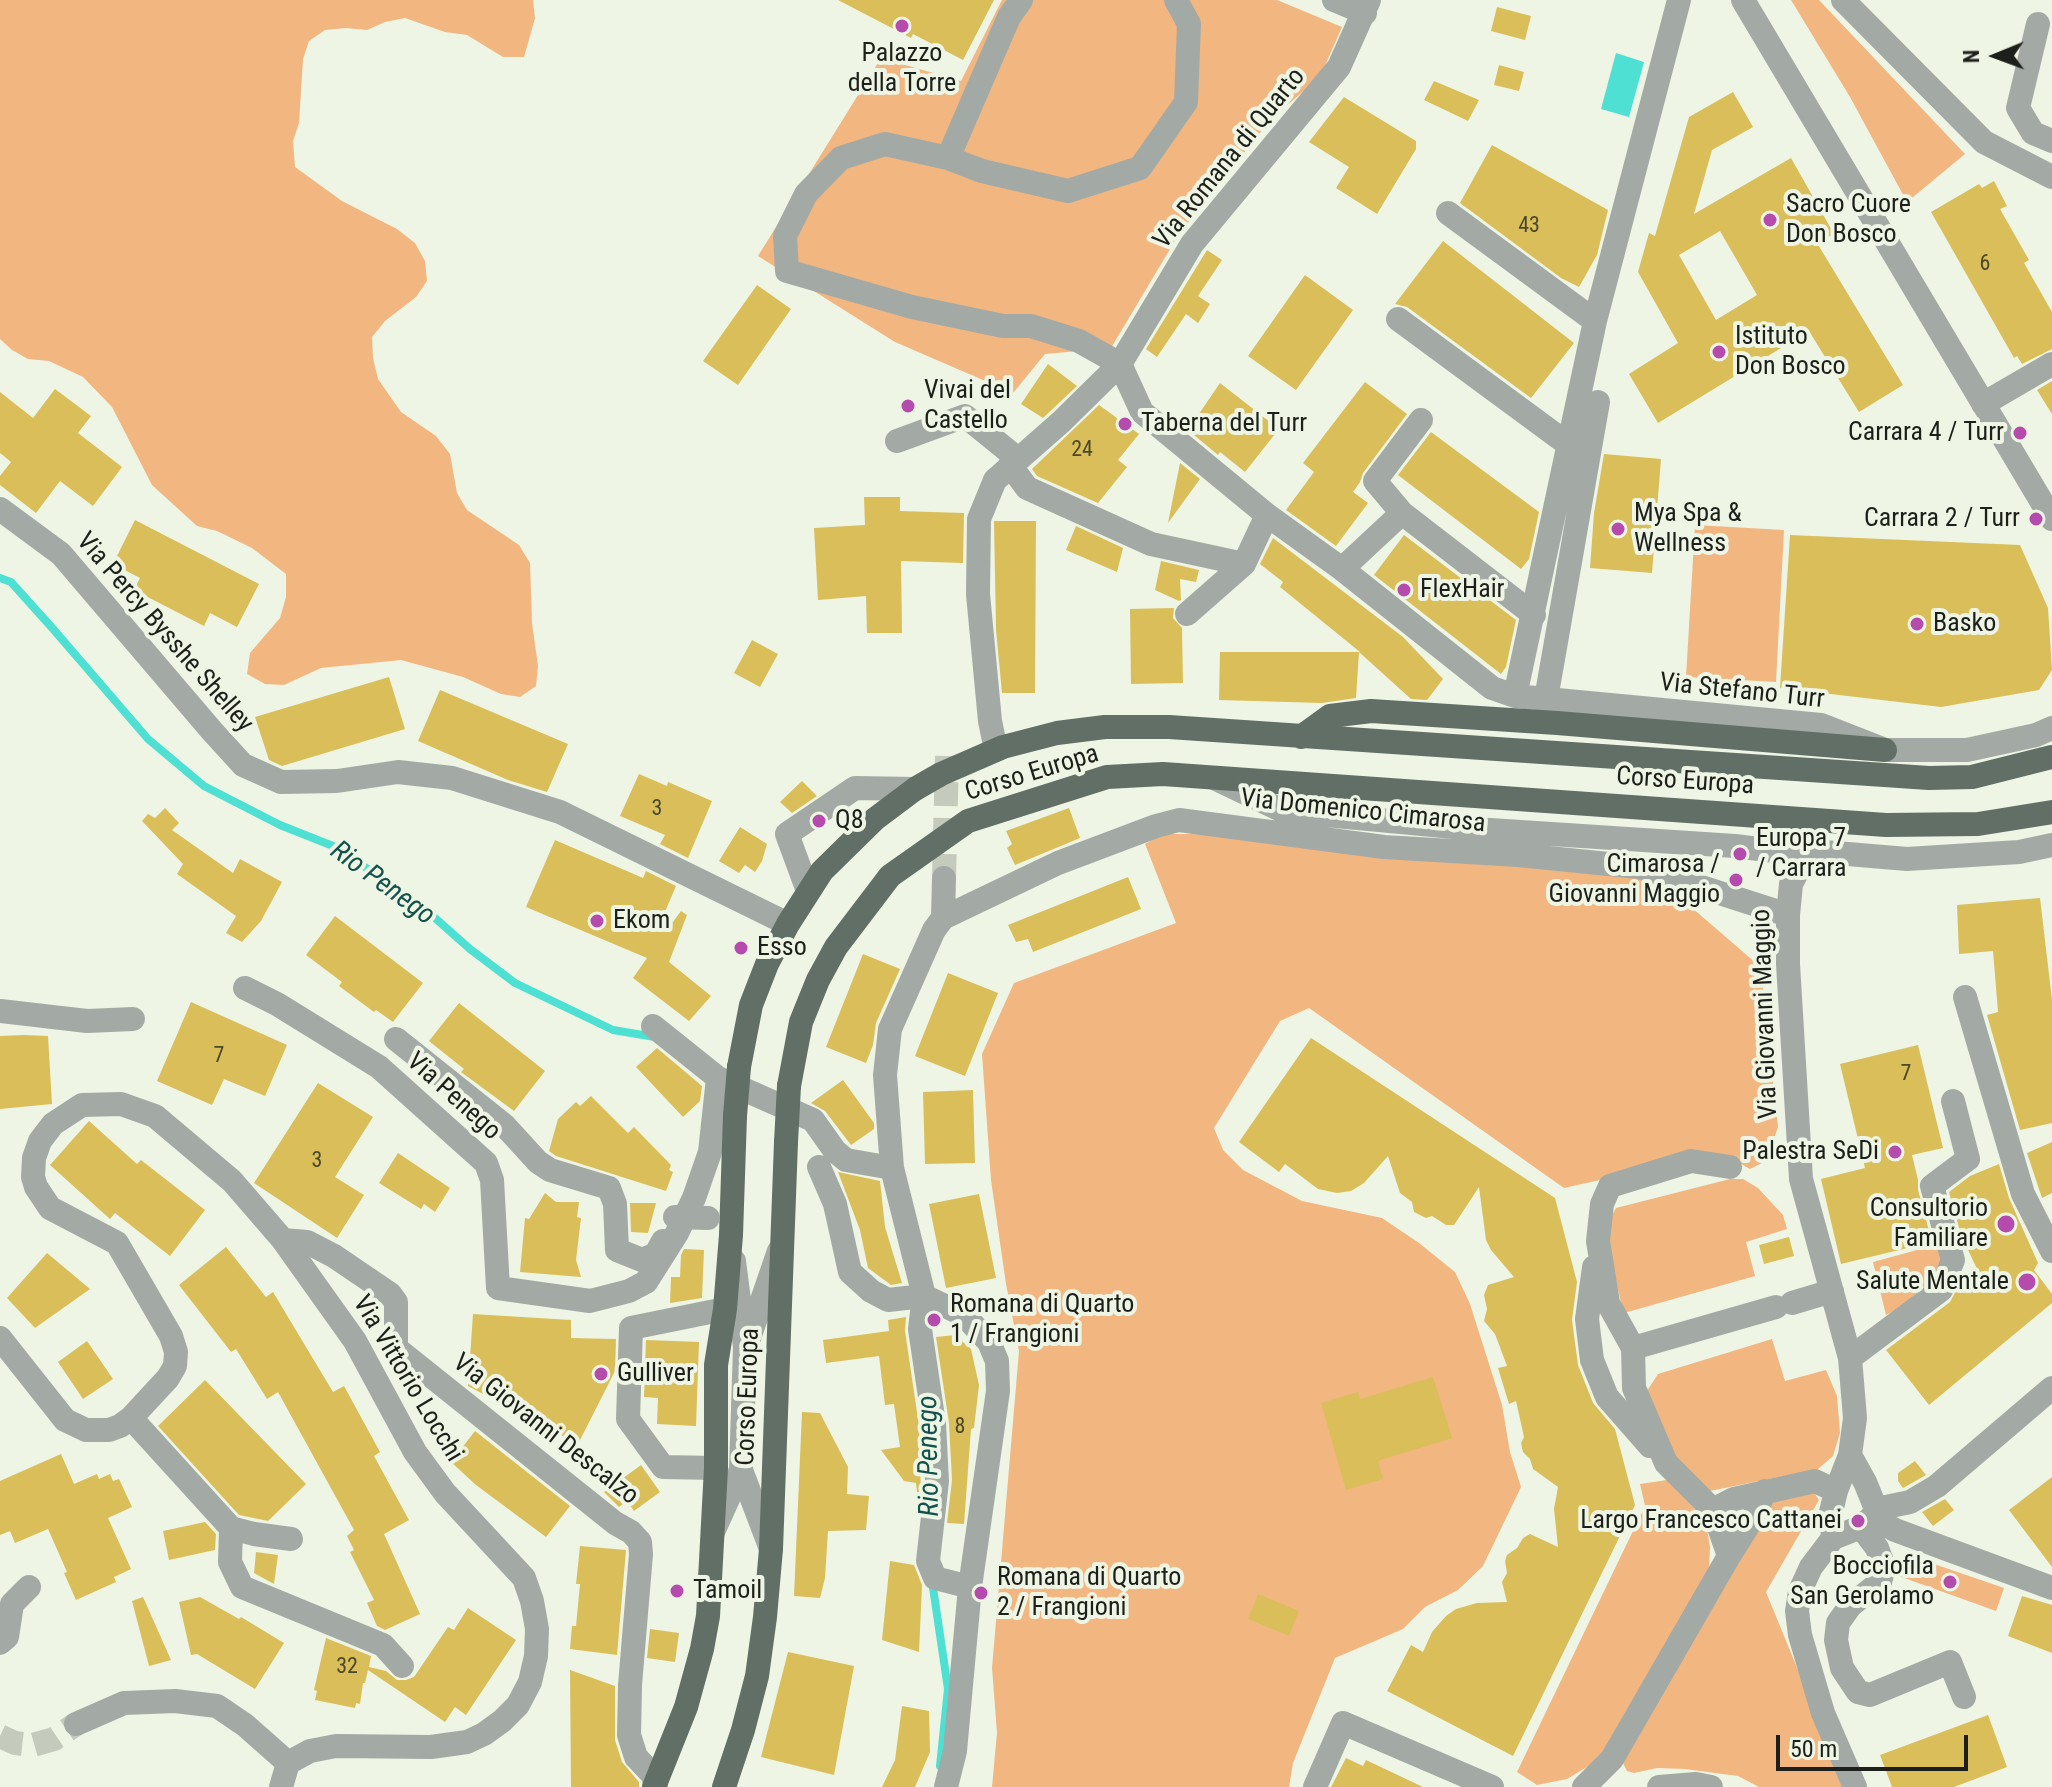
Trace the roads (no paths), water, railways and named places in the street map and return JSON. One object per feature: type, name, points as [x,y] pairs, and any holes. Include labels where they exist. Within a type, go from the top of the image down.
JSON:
[{"type":"main road","points":[[1301,737],[1330,716],[1371,711],[1885,750]]},
{"type":"main road","name":"Corso Europa","points":[[655,1786],[686,1707],[708,1616],[716,1468],[716,1365],[725,1309],[723,1224],[735,1116],[728,1072],[767,964],[808,891],[822,871],[875,819],[915,789],[996,750],[1057,733],[1105,727],[1169,727],[1900,778],[1972,777],[2052,757]]},
{"type":"main road","name":"Corso Europa","points":[[724,1787],[757,1676],[771,1549],[789,1086],[801,1022],[836,947],[890,876],[922,851],[968,821],[1107,777],[1163,774],[1886,825],[1978,824],[2052,812]]},
{"type":"street","points":[[948,158],[1009,17],[1021,0]]},
{"type":"street","points":[[1120,364],[1079,341],[1031,326],[1003,326],[912,307],[787,271],[785,236],[806,194],[841,158],[885,144],[1068,191],[1140,168],[1186,102],[1189,24],[1176,0]]},
{"type":"street","points":[[1334,0],[1367,6]]},
{"type":"street","points":[[1515,696],[1595,321],[1679,0]]},
{"type":"street","points":[[1743,0],[2052,519]]},
{"type":"street","points":[[1843,0],[1984,142],[2052,177]]},
{"type":"street","name":"Via Romana di Quarto","points":[[990,721],[978,594],[979,519],[995,480],[1120,364],[1192,244],[1339,67],[1367,6]]},
{"type":"street","points":[[2038,24],[2018,108],[2033,133],[2052,141]]},
{"type":"street","points":[[1448,213],[1595,321]]},
{"type":"street","points":[[1398,319],[1569,445]]},
{"type":"street","name":"Via Stefano Turr","points":[[1120,364],[1142,412],[1267,515],[1342,569],[1492,688],[1515,696],[1821,725],[1885,750],[1967,750],[2044,731]]},
{"type":"street","points":[[1983,404],[2052,364]]},
{"type":"street","points":[[1546,699],[1598,402]]},
{"type":"street","points":[[897,441],[965,416],[1014,462],[1027,488],[1151,544],[1244,564]]},
{"type":"street","points":[[1421,420],[1375,481],[1402,513],[1534,615]]},
{"type":"street","name":"Via Percy Bysshe Shelley","points":[[0,509],[61,554],[243,765],[281,782],[337,781],[398,772],[452,778],[560,812],[788,924]]},
{"type":"street","points":[[1342,569],[1402,513]]},
{"type":"street","points":[[1187,614],[1244,564],[1267,515]]},
{"type":"street","name":"Corso Europa","points":[[990,721],[996,750]]},
{"type":"street","points":[[1216,779],[1283,811],[1475,829],[1735,846],[1806,855],[1824,852],[1907,859],[2019,852],[2052,845]]},
{"type":"street","points":[[808,891],[787,834],[855,788],[915,789]]},
{"type":"street","name":"Via Domenico Cimarosa","points":[[943,918],[1058,863],[1179,820],[1384,847],[1518,855],[1639,867],[1788,915]]},
{"type":"street","name":"Via Giovanni Maggio","points":[[1806,855],[1791,884],[1788,915],[1788,964],[1801,1179],[1850,1358],[1855,1418],[1850,1455]]},
{"type":"street","points":[[944,878],[943,918],[934,930],[890,1029],[885,1075],[892,1168],[924,1296],[920,1329],[934,1424],[937,1481],[928,1561],[935,1578],[970,1587]]},
{"type":"street","name":"Via Penego","points":[[245,988],[277,1004],[379,1067],[486,1163],[492,1180],[498,1288],[590,1301],[629,1291],[646,1282],[677,1233],[694,1198],[710,1152],[728,1072]]},
{"type":"street","points":[[1965,997],[2023,1194],[2052,1251]]},
{"type":"street","points":[[0,1011],[87,1021],[133,1019]]},
{"type":"street","points":[[653,1026],[813,1120],[835,1151],[846,1160],[892,1168]]},
{"type":"street","points":[[396,1039],[505,1126],[538,1162],[550,1170],[609,1188],[615,1204],[615,1244],[621,1253],[642,1260],[656,1254],[675,1217],[723,1224],[745,1347]]},
{"type":"street","points":[[1850,1358],[1941,1290],[1953,1260],[1932,1186],[1968,1159],[1953,1101]]},
{"type":"street","name":"Via Vittorio Locchi","points":[[131,1418],[158,1391],[175,1366],[176,1352],[171,1336],[117,1243],[59,1214],[44,1200],[33,1177],[34,1158],[40,1141],[53,1124],[82,1105],[105,1103],[139,1108],[155,1116],[232,1181],[276,1232],[355,1341],[423,1462],[445,1493],[524,1578],[532,1601],[537,1629],[536,1656],[530,1682],[518,1705],[484,1734],[467,1742],[431,1747],[336,1746],[310,1751],[284,1775]]},
{"type":"street","points":[[1729,1556],[1713,1510],[1607,1397],[1592,1360],[1587,1319],[1602,1204],[1610,1186],[1691,1161],[1730,1167]]},
{"type":"street","points":[[819,1167],[835,1204],[850,1272],[871,1291],[888,1300],[924,1296],[964,1315],[989,1342],[997,1361],[998,1391],[970,1587],[955,1751],[946,1787]]},
{"type":"street","name":"Via Giovanni Descalzo","points":[[276,1232],[307,1242],[334,1256],[390,1294],[396,1302],[396,1348],[640,1542],[629,1735],[636,1757],[652,1774],[655,1786]]},
{"type":"street","points":[[745,1347],[783,1241]]},
{"type":"street","points":[[1598,1241],[1608,1303],[1633,1348],[1634,1388],[1666,1463]]},
{"type":"street","points":[[1633,1348],[1832,1291]]},
{"type":"street","name":"Corso Europa","points":[[716,1468],[663,1467],[628,1419],[631,1328],[725,1309]]},
{"type":"street","points":[[0,1338],[65,1420],[86,1430],[97,1431],[109,1430],[131,1418],[231,1528],[291,1539]]},
{"type":"street","name":"Corso Europa","points":[[741,1470],[745,1347]]},
{"type":"street","points":[[1855,1787],[1823,1713],[1800,1635],[1797,1611],[1800,1591],[1811,1567],[1833,1538],[1937,1486],[2052,1388]]},
{"type":"street","points":[[1833,1538],[1831,1512],[1850,1455]]},
{"type":"street","points":[[1850,1455],[1865,1482],[1870,1518],[1884,1567],[1880,1582],[1850,1606],[1838,1623],[1836,1640],[1842,1668],[1858,1692],[1870,1695],[1950,1662],[1964,1697]]},
{"type":"street","points":[[741,1470],[771,1549]]},
{"type":"street","points":[[713,1532],[741,1470]]},
{"type":"street","points":[[1713,1510],[1734,1499],[1815,1481],[1836,1491]]},
{"type":"street","points":[[1584,1787],[1612,1759],[1753,1518],[1765,1491]]},
{"type":"street","points":[[1870,1518],[2052,1588]]},
{"type":"street","points":[[231,1528],[230,1562],[242,1587],[383,1645],[402,1666]]},
{"type":"street","points":[[0,1643],[7,1637],[12,1604],[29,1587]]},
{"type":"street","points":[[76,1724],[124,1703],[175,1701],[217,1706],[245,1725],[284,1775]]},
{"type":"street","points":[[1315,1787],[1343,1723],[1492,1787]]},
{"type":"street","points":[[1659,1787],[1696,1784],[1711,1787]]},
{"type":"water","points":[[1616,53],[1644,62],[1629,117],[1601,109]]},
{"type":"waterway","name":"Rio Penego","points":[[0,578],[11,582],[148,739],[204,786],[280,825],[338,848],[426,910],[515,983],[613,1030],[655,1037]]},
{"type":"waterway","name":"Rio Penego","points":[[932,1581],[948,1689],[940,1766]]},
{"type":"tunnel","points":[[944,878],[947,756]]},
{"type":"tunnel","points":[[0,1736],[15,1743],[33,1745],[54,1739],[76,1724]]},
{"type":"place","name":"Palazzo della Torre","points":[[902,26]]},
{"type":"place","name":"Sacro Cuore Don Bosco","points":[[1770,220]]},
{"type":"place","name":"Istituto Don Bosco","points":[[1719,352]]},
{"type":"place","name":"Vivai del Castello","points":[[908,406]]},
{"type":"place","name":"Taberna del Turr","points":[[1125,424]]},
{"type":"place","name":"Carrara 4 / Turr","points":[[2020,433]]},
{"type":"place","name":"Carrara 2 / Turr","points":[[2036,519]]},
{"type":"place","name":"Mya Spa & Wellness","points":[[1618,529]]},
{"type":"place","name":"FlexHair","points":[[1404,590]]},
{"type":"place","name":"Basko","points":[[1917,624]]},
{"type":"place","name":"Q8","points":[[819,821]]},
{"type":"place","name":"Europa 7 / Carrara","points":[[1740,854]]},
{"type":"place","name":"Cimarosa / Giovanni Maggio","points":[[1736,880]]},
{"type":"place","name":"Ekom","points":[[597,921]]},
{"type":"place","name":"Esso","points":[[741,948]]},
{"type":"place","name":"Palestra SeDi","points":[[1895,1152]]},
{"type":"place","name":"Consultorio Familiare","points":[[2006,1224]]},
{"type":"place","name":"Salute Mentale","points":[[2027,1282]]},
{"type":"place","name":"Romana di Quarto 1 / Frangioni","points":[[934,1320]]},
{"type":"place","name":"Gulliver","points":[[601,1374]]},
{"type":"place","name":"Largo Francesco Cattanei","points":[[1858,1521]]},
{"type":"place","name":"Bocciofila San Gerolamo","points":[[1950,1582]]},
{"type":"place","name":"Tamoil","points":[[677,1591]]},
{"type":"place","name":"Romana di Quarto 2 / Frangioni","points":[[981,1593]]}]
